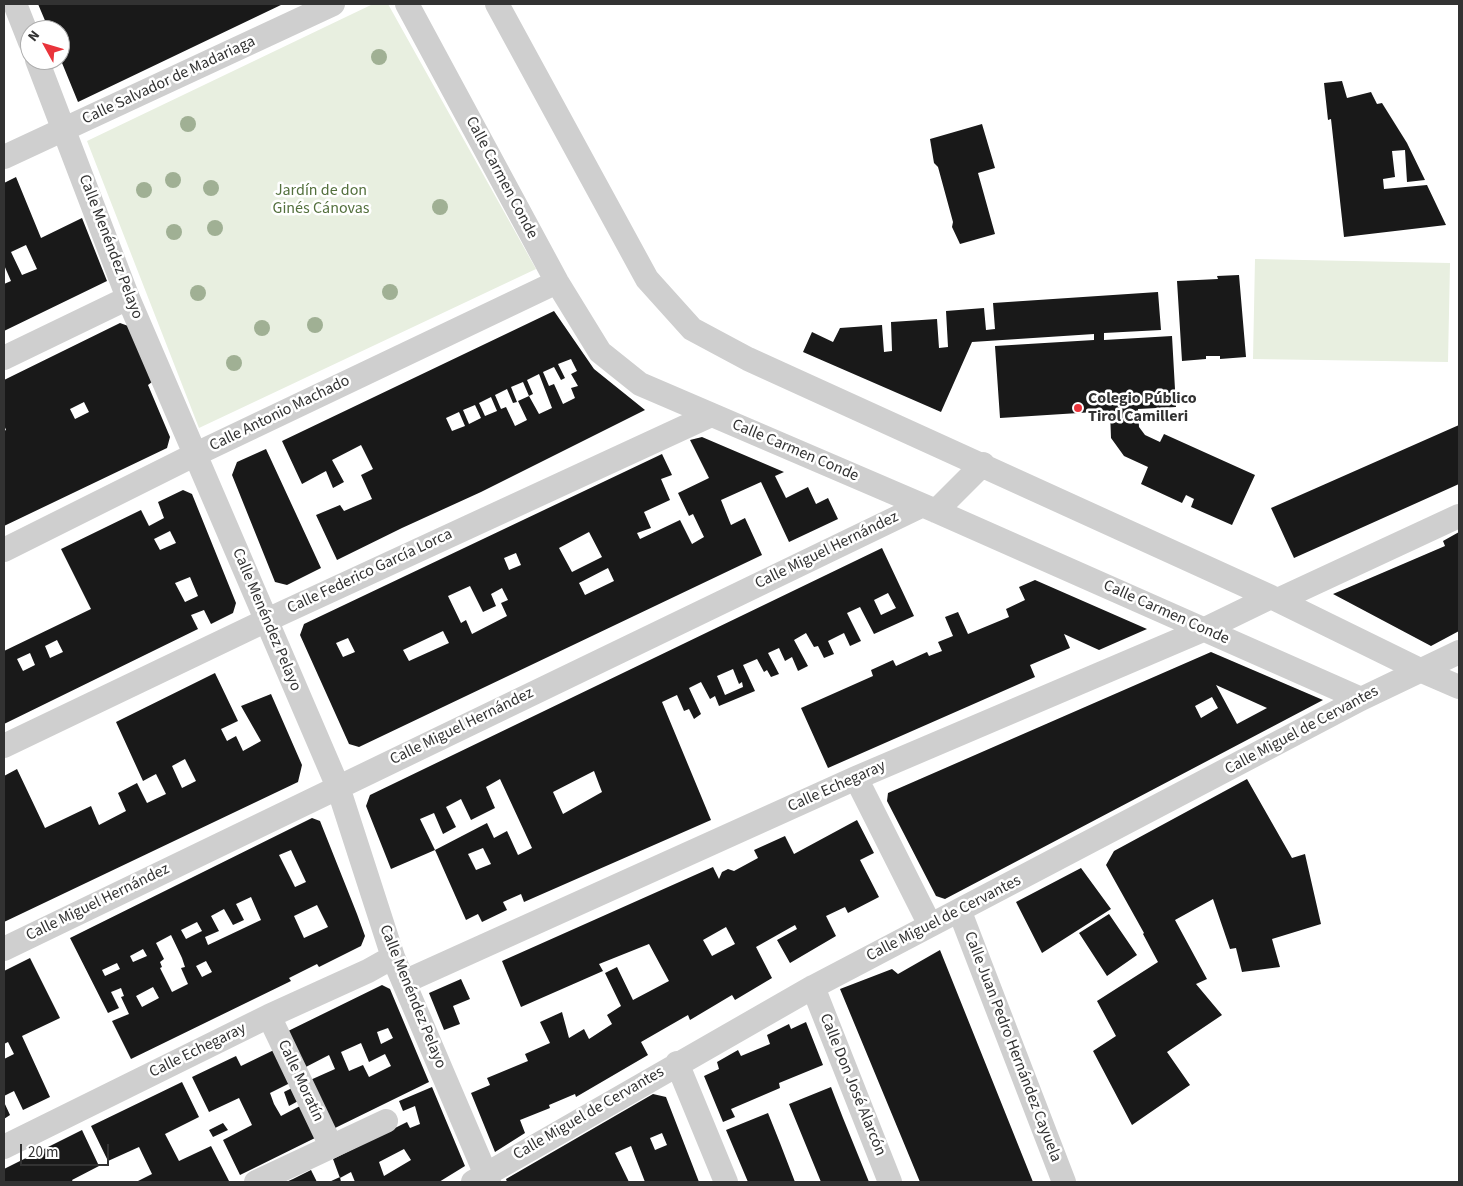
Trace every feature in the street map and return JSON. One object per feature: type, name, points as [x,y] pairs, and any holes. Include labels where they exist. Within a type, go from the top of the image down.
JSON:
[{"type":"street","points":[[15,4],[21,20]]},
{"type":"street","name":"Calle Salvador de Madariaga","points":[[4,157],[66,130],[333,4]]},
{"type":"street","name":"Calle Carmen Conde","points":[[407,4],[557,282],[600,352],[640,384],[928,508],[1361,699]]},
{"type":"street","points":[[497,4],[647,278],[692,329],[748,359],[1275,598],[1422,671],[1459,686]]},
{"type":"street","name":"Calle Menéndez Pelayo","points":[[41,70],[66,130],[128,298],[338,787],[393,957],[483,1179]]},
{"type":"street","name":"Calle Antonio Machado","points":[[4,550],[194,455],[557,282]]},
{"type":"street","points":[[4,358],[128,298]]},
{"type":"street","name":"Calle Federico García Lorca","points":[[4,746],[267,620],[711,415]]},
{"type":"street","name":"Calle Miguel Hernández","points":[[4,948],[338,787],[928,508],[983,464]]},
{"type":"street","name":"Calle Echegaray","points":[[404,982],[856,778],[1203,630],[1459,516]]},
{"type":"street","name":"Calle Miguel de Cervantes","points":[[483,1179],[677,1063],[814,987],[930,925],[960,912],[1361,699],[1459,652]]},
{"type":"street","points":[[856,778],[930,925]]},
{"type":"street","name":"Calle Juan Pedro Hernández Cayuela","points":[[960,912],[1064,1182]]},
{"type":"street","name":"Calle Echegaray","points":[[4,1147],[269,1016],[368,971],[393,957]]},
{"type":"street","name":"Calle Don José Alarcón","points":[[814,987],[890,1182]]},
{"type":"street","name":"Calle Moratín","points":[[269,1016],[331,1146]]},
{"type":"street","points":[[677,1063],[726,1182]]},
{"type":"street","points":[[256,1182],[386,1121]]},
{"type":"green space","name":"Jardín de don Ginés Cánovas","points":[[373,4],[388,4],[536,269],[199,428],[87,141]]},
{"type":"green space","points":[[1255,259],[1450,263],[1448,362],[1253,359]]},
{"type":"building","points":[[38,4],[283,4],[78,102],[65,70],[70,70],[70,20],[45,20]]},
{"type":"building","points":[[1342,81],[1347,98],[1371,92],[1377,104],[1382,103],[1407,143],[1425,180],[1407,182],[1405,150],[1392,151],[1395,177],[1383,179],[1384,189],[1427,185],[1446,225],[1344,237],[1331,119],[1328,120],[1324,83]]},
{"type":"building","points":[[982,124],[995,168],[978,173],[995,234],[960,244],[952,227],[953,222],[938,167],[934,163],[930,139]]},
{"type":"building","points":[[16,177],[41,238],[82,218],[107,281],[4,331],[4,284],[11,281],[4,265],[4,183]],"holes":[[[26,245],[37,269],[22,275],[11,252]]]},
{"type":"building","points":[[1239,275],[1246,357],[1220,359],[1220,356],[1206,356],[1206,359],[1182,361],[1177,281],[1218,279],[1217,276]]},
{"type":"building","name":"Colegio Público Tirol Camilleri","points":[[1158,292],[1161,330],[1104,333],[1104,340],[1172,336],[1176,407],[1138,409],[1139,427],[1145,435],[1160,442],[1164,434],[1255,475],[1232,525],[1191,507],[1194,499],[1186,495],[1182,503],[1141,484],[1148,467],[1124,456],[1111,438],[1110,411],[1000,418],[995,346],[1094,340],[1094,334],[972,342],[941,412],[803,352],[812,332],[833,342],[840,328],[882,325],[884,352],[892,351],[891,322],[937,319],[939,348],[948,347],[946,311],[984,308],[986,330],[995,329],[993,303]]},
{"type":"building","points":[[554,311],[594,369],[645,410],[481,492],[337,560],[316,515],[340,505],[344,511],[372,499],[361,475],[373,469],[361,445],[332,460],[344,482],[333,488],[326,471],[302,484],[282,441]],"holes":[[[571,359],[577,371],[571,374],[578,386],[571,388],[575,398],[563,404],[554,384],[549,386],[543,372],[554,367],[561,380],[565,378],[558,364]],[[539,374],[552,408],[539,414],[529,396],[533,394],[527,380]],[[523,382],[529,396],[518,401],[527,420],[515,426],[506,407],[501,409],[495,395],[507,389],[513,403],[517,402],[511,387]],[[491,397],[497,411],[485,416],[479,403]],[[475,405],[481,418],[469,424],[463,410]],[[459,412],[465,426],[452,431],[446,418]]]},
{"type":"building","points":[[120,323],[131,327],[152,382],[148,385],[170,437],[167,448],[4,526],[4,431],[6,430],[4,425],[4,380]],"holes":[[[84,402],[89,412],[75,419],[70,409]]]},
{"type":"building","points":[[1459,425],[1459,484],[1294,558],[1271,508]]},
{"type":"building","points":[[702,437],[784,472],[775,476],[786,498],[808,487],[816,504],[828,498],[838,519],[789,542],[761,482],[721,500],[731,525],[745,518],[762,555],[359,747],[349,744],[300,635],[304,624],[662,454],[672,475],[661,479],[670,500],[644,512],[651,528],[637,533],[640,539],[680,520],[692,544],[704,537],[693,514],[689,516],[678,493],[709,478],[690,440]],"holes":[[[589,532],[602,557],[572,572],[559,548]],[[516,553],[521,565],[509,570],[504,558]],[[608,568],[614,581],[585,595],[579,583]],[[470,586],[483,612],[496,606],[491,594],[502,588],[508,600],[501,603],[507,616],[472,634],[466,620],[461,623],[448,596]],[[443,631],[449,643],[409,661],[403,650]],[[348,638],[355,652],[343,657],[336,643]]]},
{"type":"building","points":[[266,449],[321,568],[287,585],[275,582],[232,475],[237,462]]},
{"type":"building","points":[[183,490],[192,494],[236,603],[233,613],[211,624],[204,610],[191,615],[198,629],[4,724],[4,651],[91,609],[61,549],[141,510],[149,526],[164,518],[158,502]],"holes":[[[170,531],[176,543],[160,550],[154,539]],[[190,577],[198,596],[185,602],[175,583]],[[57,640],[63,652],[50,658],[45,646]],[[30,653],[35,665],[23,671],[17,659]]]},
{"type":"building","points":[[1459,532],[1459,631],[1431,646],[1333,594],[1445,546],[1443,541]]},
{"type":"building","points":[[882,548],[914,616],[874,634],[860,607],[847,613],[861,641],[850,646],[844,633],[828,641],[834,654],[824,658],[818,646],[814,647],[806,633],[794,640],[808,666],[798,671],[792,657],[785,661],[779,648],[768,653],[779,674],[771,677],[767,670],[764,672],[757,659],[743,665],[755,691],[719,706],[715,696],[710,699],[701,682],[689,688],[701,714],[694,719],[689,709],[684,711],[677,695],[662,702],[711,820],[524,902],[521,894],[503,902],[507,910],[482,922],[478,914],[466,920],[435,850],[391,869],[366,806],[370,795]],"holes":[[[888,593],[896,608],[881,615],[874,600]],[[733,669],[739,684],[742,682],[743,687],[725,695],[717,676]],[[594,771],[602,792],[563,814],[553,792]],[[500,779],[532,848],[518,855],[507,831],[494,838],[487,823],[435,850],[420,819],[434,813],[443,834],[456,827],[446,807],[461,799],[471,820],[495,808],[486,787]],[[483,848],[491,864],[476,870],[468,854]]]},
{"type":"building","points":[[1035,580],[1147,629],[1099,650],[1064,634],[1070,648],[1030,665],[1035,677],[828,768],[801,708],[873,676],[871,670],[893,660],[896,666],[927,652],[929,656],[942,651],[938,642],[953,636],[945,617],[958,612],[968,634],[1009,617],[1006,609],[1025,600],[1019,587]]},
{"type":"building","points":[[1211,652],[1323,700],[945,899],[936,896],[887,801],[888,793]],"holes":[[[1216,685],[1267,708],[1237,724]],[[1212,697],[1218,708],[1201,718],[1195,706]]]},
{"type":"building","points":[[215,673],[238,721],[221,729],[227,741],[236,736],[243,751],[261,741],[241,706],[271,694],[302,765],[298,782],[4,922],[4,776],[17,769],[45,828],[91,806],[99,825],[126,811],[118,793],[137,783],[147,803],[166,794],[156,774],[143,781],[116,722]],"holes":[[[185,759],[196,781],[182,788],[172,766]]]},
{"type":"building","points":[[1247,779],[1292,858],[1305,854],[1321,924],[1272,939],[1280,967],[1242,972],[1236,948],[1230,949],[1213,899],[1175,920],[1207,979],[1196,984],[1222,1015],[1167,1052],[1190,1085],[1132,1125],[1093,1051],[1116,1036],[1097,1001],[1158,962],[1106,865],[1114,851]]},
{"type":"building","points":[[312,818],[320,821],[365,936],[361,946],[319,967],[317,964],[289,978],[291,981],[131,1059],[112,1021],[129,1014],[121,997],[124,996],[121,988],[111,992],[119,1008],[108,1013],[70,938]],"holes":[[[291,850],[306,882],[295,887],[279,855]],[[251,897],[261,920],[208,945],[205,937],[219,931],[211,916],[224,909],[233,925],[244,920],[236,904]],[[317,905],[328,927],[304,938],[294,916]],[[197,922],[202,931],[186,939],[181,930]],[[171,935],[182,958],[185,967],[181,968],[188,984],[172,992],[160,968],[162,967],[160,962],[164,959],[156,943]],[[143,949],[147,956],[133,962],[130,956]],[[206,961],[212,972],[202,977],[196,966]],[[117,963],[120,969],[105,976],[102,970]],[[153,987],[159,998],[142,1007],[136,996]]]},
{"type":"building","points":[[857,820],[874,853],[860,860],[879,897],[848,913],[845,907],[826,916],[836,936],[790,963],[777,940],[797,929],[795,925],[756,947],[772,978],[735,1000],[732,995],[690,1020],[688,1015],[641,1042],[648,1055],[576,1097],[575,1094],[549,1105],[550,1108],[520,1120],[525,1133],[495,1152],[471,1093],[490,1085],[487,1078],[528,1061],[525,1054],[550,1043],[540,1022],[562,1012],[569,1038],[584,1029],[589,1039],[612,1024],[607,1015],[621,1006],[605,973],[617,967],[633,1000],[669,981],[649,944],[599,964],[603,971],[521,1007],[502,961],[713,867],[719,879],[722,872],[728,869],[734,871],[758,858],[754,850],[785,836],[794,854]],"holes":[[[726,927],[735,944],[712,956],[703,940]]]},
{"type":"building","points":[[1081,868],[1111,909],[1042,953],[1016,902]]},
{"type":"building","points":[[1109,914],[1137,955],[1107,976],[1079,933]]},
{"type":"building","points":[[940,950],[1033,1182],[920,1182],[840,989],[892,969],[898,974]]},
{"type":"building","points":[[30,958],[60,1018],[22,1036],[50,1097],[23,1110],[14,1091],[4,1096],[4,1059],[14,1054],[8,1042],[4,1044],[4,971]]},
{"type":"building","points":[[461,979],[470,999],[453,1006],[460,1024],[444,1030],[429,993]]},
{"type":"building","points":[[382,985],[390,989],[429,1082],[333,1129],[308,1081],[335,1069],[329,1055],[302,1069],[284,1033]],"holes":[[[388,1028],[393,1038],[381,1044],[377,1032]],[[361,1043],[369,1062],[385,1054],[391,1066],[369,1077],[363,1065],[349,1071],[341,1052]]]},
{"type":"building","points":[[806,1022],[823,1065],[779,1083],[780,1088],[731,1109],[735,1117],[723,1122],[704,1076],[719,1069],[717,1062],[738,1050],[741,1056],[770,1044],[767,1035],[789,1024],[791,1029]]},
{"type":"building","points":[[276,1049],[292,1082],[270,1093],[274,1104],[281,1116],[302,1105],[317,1137],[240,1175],[223,1140],[252,1125],[239,1098],[209,1112],[192,1077],[236,1056],[241,1066]]},
{"type":"building","points":[[182,1082],[199,1117],[165,1134],[179,1161],[211,1146],[229,1181],[136,1182],[152,1174],[139,1147],[108,1161],[91,1126]]},
{"type":"building","points":[[294,1087],[300,1100],[289,1106],[284,1092]]},
{"type":"building","points":[[432,1087],[465,1166],[439,1182],[355,1182],[351,1172],[340,1178],[333,1159],[407,1122],[410,1128],[420,1124],[415,1106],[403,1111],[399,1101]],"holes":[[[404,1149],[411,1160],[384,1176],[379,1162]]]},
{"type":"building","points":[[831,1087],[869,1182],[821,1182],[789,1104]]},
{"type":"building","points":[[653,1094],[666,1097],[699,1182],[645,1182],[631,1146],[615,1153],[629,1182],[507,1182],[506,1179]],"holes":[[[662,1133],[667,1145],[655,1150],[650,1138]]]},
{"type":"building","points":[[4,1102],[10,1115],[4,1119]]},
{"type":"building","points":[[768,1113],[795,1182],[748,1182],[726,1130]]},
{"type":"building","points":[[223,1123],[228,1130],[213,1137],[209,1130]]},
{"type":"building","points":[[82,1130],[99,1166],[72,1180],[73,1182],[4,1182],[4,1169]]},
{"type":"building","points":[[311,1170],[317,1182],[286,1182],[293,1179]]},
{"type":"building","points":[[340,1177],[341,1182],[329,1182]]},
{"type":"place","name":"Colegio Público Tirol Camilleri","points":[[1078,408]]}]
